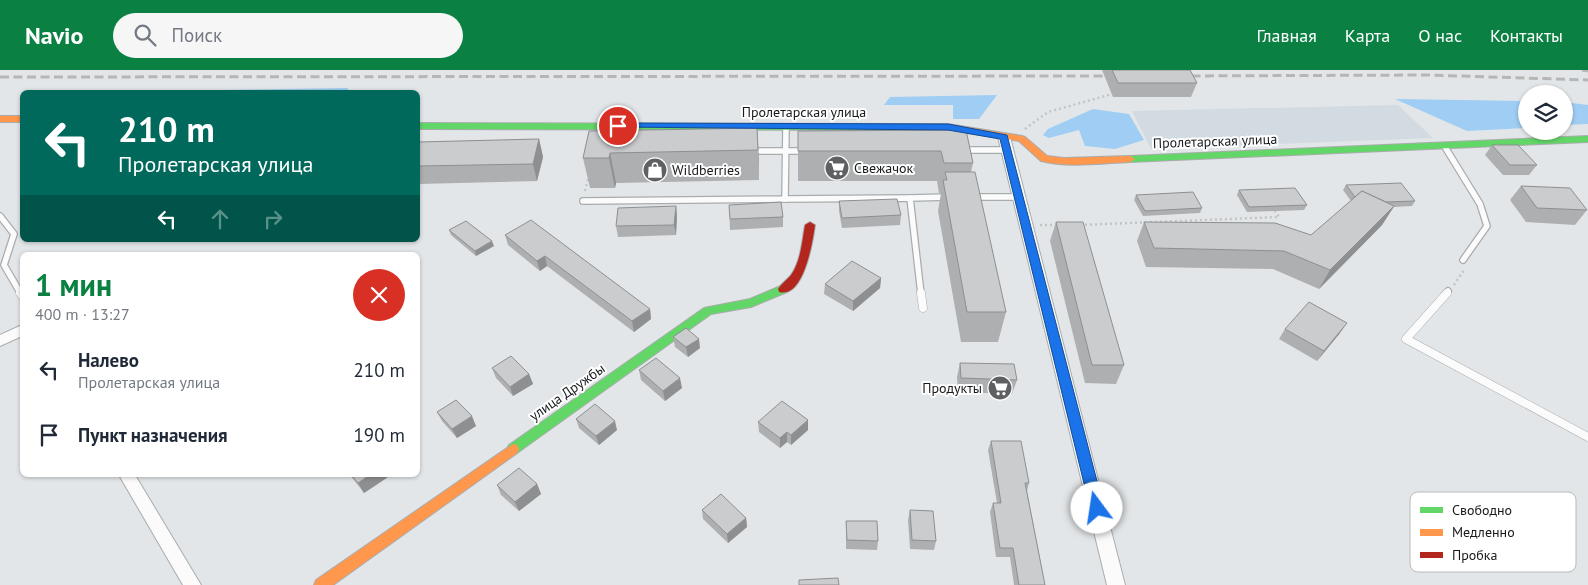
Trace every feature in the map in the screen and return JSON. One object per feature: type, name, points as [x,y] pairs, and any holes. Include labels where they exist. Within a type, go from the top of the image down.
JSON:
[{"type":"main road","points":[[0,119],[20,119]]},
{"type":"main road","name":"Пролетарская улица","points":[[420,126],[948,127],[1006,143],[1022,139],[1044,159],[1064,161],[1422,148],[1588,139]]},
{"type":"main road","name":"улица Дружбы","points":[[321,585],[708,311],[763,299],[778,292],[793,281],[804,260],[810,225]]},
{"type":"street","points":[[1006,143],[1116,585]]},
{"type":"street","points":[[0,341],[20,331]]},
{"type":"street","points":[[129,477],[192,585]]},
{"type":"lane","points":[[785,199],[786,127]]},
{"type":"lane","points":[[960,150],[1006,143]]},
{"type":"lane","points":[[1445,147],[1480,204],[1487,226],[1463,260]]},
{"type":"lane","points":[[739,151],[810,150]]},
{"type":"lane","points":[[583,201],[959,197]]},
{"type":"lane","points":[[969,197],[1019,197]]},
{"type":"lane","points":[[910,198],[923,308]]},
{"type":"lane","points":[[0,216],[14,234],[4,265],[20,293]]},
{"type":"lane","points":[[1448,291],[1406,339],[1588,437]]},
{"type":"path","points":[[1025,129],[1048,112],[1112,93],[1121,93]]},
{"type":"path","points":[[583,201],[590,168]]},
{"type":"path","points":[[1070,225],[1279,217],[1275,211]]},
{"type":"path","points":[[1026,225],[1062,225]]},
{"type":"path","points":[[1448,291],[1464,272],[1463,260]]},
{"type":"shaded area","points":[[347,88],[349,90],[220,90]]},
{"type":"shaded area","points":[[997,95],[979,119],[953,119],[953,105],[884,105],[890,97]]},
{"type":"shaded area","points":[[1395,99],[1518,101],[1518,128],[1467,131]]},
{"type":"shaded area","points":[[1573,103],[1588,105],[1588,124],[1573,125]]},
{"type":"shaded area","points":[[1398,105],[1433,138],[1151,149],[1132,111]]},
{"type":"shaded area","points":[[1093,109],[1129,114],[1144,140],[1115,149],[1085,146],[1079,130],[1049,138],[1043,135],[1048,129]]},
{"type":"building","points":[[1112,70],[1190,70],[1197,83],[1118,83]]},
{"type":"building","points":[[757,128],[758,150],[610,153],[609,158],[583,158],[589,131]]},
{"type":"building","points":[[966,130],[973,163],[944,163],[941,151],[798,151],[798,131]]},
{"type":"building","points":[[539,139],[533,164],[420,166],[420,142]]},
{"type":"building","points":[[1492,145],[1518,145],[1537,165],[1510,165]]},
{"type":"building","points":[[945,172],[975,172],[1006,312],[967,312],[943,180],[947,180]]},
{"type":"building","points":[[1401,183],[1415,201],[1386,202],[1362,191],[1355,197],[1346,185]]},
{"type":"building","points":[[1521,186],[1570,188],[1587,210],[1537,208]]},
{"type":"building","points":[[1295,188],[1307,205],[1249,207],[1239,190]]},
{"type":"building","points":[[1362,191],[1394,206],[1330,270],[1284,251],[1154,248],[1144,222],[1275,223],[1311,235]]},
{"type":"building","points":[[1193,192],[1202,208],[1145,211],[1136,195]]},
{"type":"building","points":[[897,199],[901,215],[842,218],[839,201]]},
{"type":"building","points":[[781,202],[783,217],[730,219],[729,205]]},
{"type":"building","points":[[676,206],[674,225],[616,226],[618,208]]},
{"type":"building","points":[[531,220],[650,309],[632,321],[545,256],[537,261],[505,235]]},
{"type":"building","points":[[466,221],[492,241],[475,251],[449,230]]},
{"type":"building","points":[[1056,222],[1083,222],[1124,365],[1092,365]]},
{"type":"building","points":[[852,261],[881,278],[853,301],[825,284]]},
{"type":"building","points":[[1309,302],[1347,323],[1324,351],[1285,329]]},
{"type":"building","points":[[686,328],[699,339],[686,347],[673,337]]},
{"type":"building","points":[[511,356],[529,374],[510,387],[492,368]]},
{"type":"building","points":[[656,358],[680,378],[663,391],[639,370]]},
{"type":"building","points":[[960,363],[1014,364],[1017,380],[961,378]]},
{"type":"building","points":[[456,400],[472,416],[452,429],[437,412]]},
{"type":"building","points":[[782,401],[808,420],[791,435],[787,432],[780,438],[758,422]]},
{"type":"building","points":[[595,404],[615,421],[596,436],[576,419]]},
{"type":"building","points":[[991,441],[1021,441],[1029,483],[1025,483],[1045,585],[1019,585],[1013,548],[1000,548],[993,503],[1001,503]]},
{"type":"building","points":[[519,468],[537,484],[515,502],[497,485]]},
{"type":"building","points":[[353,477],[367,477],[358,483]]},
{"type":"building","points":[[721,494],[746,518],[727,534],[702,510]]},
{"type":"building","points":[[910,510],[933,511],[936,541],[912,540]]},
{"type":"building","points":[[846,521],[877,521],[878,541],[847,540]]},
{"type":"building","points":[[838,578],[839,585],[799,585],[799,580]]},
{"type":"railway","points":[[1582,70],[1588,71]]},
{"type":"railway","points":[[1178,76],[1426,75],[1588,80]]},
{"type":"railway","points":[[0,77],[1118,76]]},
{"type":"traffic: fast","points":[[420,126],[899,127]]},
{"type":"traffic: fast","points":[[1130,159],[1588,139]]},
{"type":"traffic: fast","points":[[513,449],[708,311],[751,303],[783,289]]},
{"type":"traffic: slow","points":[[0,119],[20,119]]},
{"type":"traffic: slow","points":[[899,127],[948,127],[1022,139],[1044,159],[1064,161],[1130,159]]},
{"type":"traffic: slow","points":[[321,585],[513,449]]},
{"type":"traffic: jam","points":[[783,289],[800,269],[806,252],[810,225]]},
{"type":"place","name":"Свежачок","points":[[837,168]]},
{"type":"place","name":"Wildberries","points":[[655,170]]},
{"type":"place","name":"Продукты","points":[[1000,388]]},
{"type":"route","points":[[618,126],[948,127],[1004,137],[1097,508]]}]
